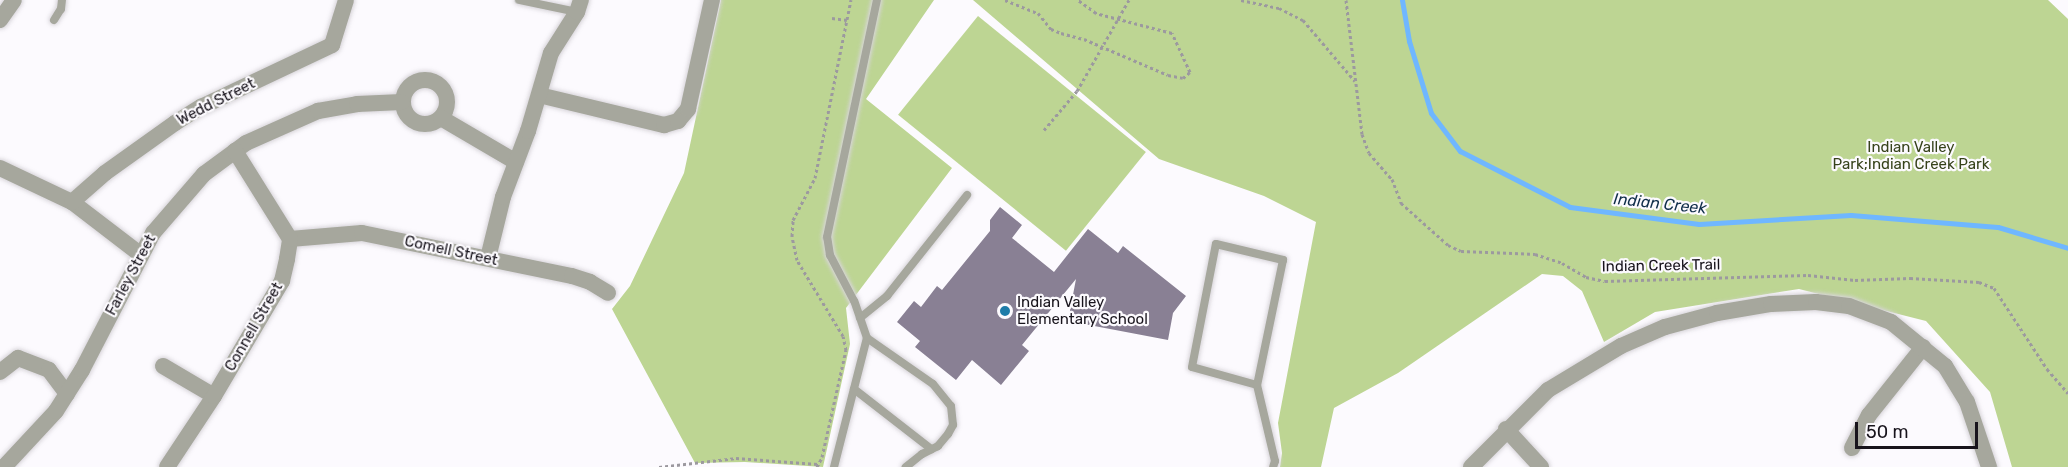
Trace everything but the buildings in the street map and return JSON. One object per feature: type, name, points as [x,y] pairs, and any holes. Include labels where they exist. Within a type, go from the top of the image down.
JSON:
[{"type":"street","points":[[0,20],[14,0]]},
{"type":"street","name":"Wedd Street","points":[[72,202],[105,173],[174,123],[201,107],[332,45],[346,0]]},
{"type":"street","points":[[539,95],[664,125],[678,121],[687,109],[712,0]]},
{"type":"street","points":[[488,258],[503,197],[539,95],[551,53],[579,6]]},
{"type":"street","points":[[425,79],[434,81],[446,93],[447,102],[441,118],[433,123],[416,123],[408,118],[402,102],[409,86],[425,79]]},
{"type":"street","name":"Farley Street","points":[[4,467],[26,446],[67,394],[82,370],[153,233],[204,174],[246,143],[318,111],[357,104],[402,102]]},
{"type":"street","points":[[441,118],[516,162]]},
{"type":"street","points":[[235,151],[290,239]]},
{"type":"street","points":[[0,168],[72,202],[141,255]]},
{"type":"street","name":"Comell Street","points":[[290,239],[362,232],[572,276],[590,282],[608,293]]},
{"type":"street","name":"Connell Street","points":[[167,467],[214,396],[282,281],[290,239]]},
{"type":"street","points":[[1471,467],[1506,429],[1548,390],[1621,346],[1665,327],[1741,309],[1771,304],[1816,302],[1849,306],[1891,322],[1945,366],[1966,402],[1989,467]]},
{"type":"street","points":[[1852,448],[1869,416],[1923,347]]},
{"type":"street","points":[[0,372],[18,358],[49,370],[67,394]]},
{"type":"street","points":[[163,366],[214,396]]},
{"type":"street","points":[[1506,429],[1541,467]]},
{"type":"lane","points":[[54,20],[61,9],[62,0]]},
{"type":"lane","points":[[519,0],[579,6]]},
{"type":"lane","points":[[834,467],[867,338],[830,255],[827,237],[877,0]]},
{"type":"lane","points":[[860,318],[887,296],[968,195]]},
{"type":"lane","points":[[1257,386],[1192,367],[1216,244],[1283,260],[1257,386],[1275,461],[1273,467]]},
{"type":"lane","points":[[867,338],[933,384],[951,406],[953,425],[938,446],[906,467]]},
{"type":"lane","points":[[854,389],[931,449]]},
{"type":"path","points":[[1005,0],[1038,13],[1051,29],[1102,46],[1168,75],[1183,78],[1190,72],[1172,33],[1096,13],[1078,0]]},
{"type":"path","points":[[1044,130],[1077,91],[1129,0]]},
{"type":"path","points":[[1241,0],[1279,8],[1303,20],[1355,82]]},
{"type":"path","name":"Indian Creek Trail","points":[[1346,0],[1362,134],[1369,153],[1392,178],[1401,204],[1448,245],[1461,251],[1535,254],[1562,263],[1586,277],[1605,281],[1808,275],[1855,280],[1910,278],[1979,282],[1994,288],[2047,369],[2068,393]]},
{"type":"path","points":[[832,18],[847,20]]},
{"type":"path","points":[[659,467],[736,458],[818,464]]},
{"type":"green space","points":[[721,0],[934,0],[866,99],[952,168],[846,308],[850,344],[823,467],[745,462],[695,463],[612,309],[630,286],[684,173]]},
{"type":"green space","name":"Indian Valley Park;Indian Creek Park","points":[[973,0],[2048,0],[2068,19],[2068,467],[2012,467],[1990,392],[1926,321],[1799,289],[1655,312],[1604,342],[1582,291],[1563,276],[1542,274],[1398,373],[1334,408],[1321,467],[1280,467],[1282,453],[1278,423],[1316,222],[1264,196],[1159,159]]},
{"type":"green space","points":[[978,16],[1146,152],[1066,251],[898,115]]},
{"type":"waterway","name":"Indian Creek","points":[[1402,0],[1409,41],[1431,113],[1460,151],[1570,207],[1699,224],[1851,215],[1998,227],[2068,248]]},
{"type":"place","name":"Indian Valley Elementary School","points":[[1005,311]]}]
